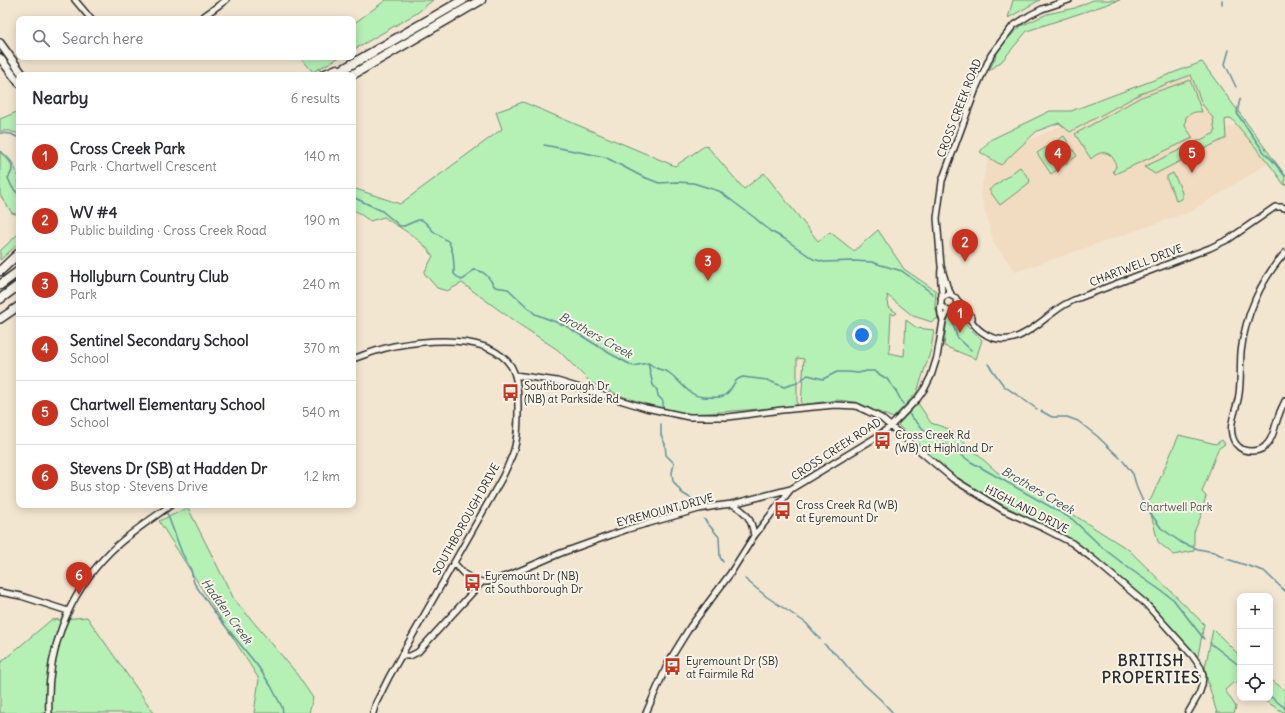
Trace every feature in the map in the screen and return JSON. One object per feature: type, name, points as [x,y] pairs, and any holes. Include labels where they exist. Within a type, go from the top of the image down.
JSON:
[{"type":"highway","points":[[338,72],[463,0]]},
{"type":"highway","points":[[356,74],[480,0]]},
{"type":"highway","points":[[0,43],[21,72]]},
{"type":"highway","points":[[330,72],[365,56]]},
{"type":"highway","points":[[0,58],[16,79]]},
{"type":"highway","points":[[0,271],[16,256]]},
{"type":"highway","points":[[0,285],[16,273]]},
{"type":"highway","points":[[0,299],[16,287]]},
{"type":"highway","points":[[0,319],[16,308]]},
{"type":"street","points":[[75,0],[88,16]]},
{"type":"street","points":[[204,16],[226,0]]},
{"type":"street","name":"CROSS CREEK ROAD","points":[[941,298],[941,266],[937,218],[942,180],[977,86],[991,55],[1013,26],[1042,9],[1069,0]]},
{"type":"street","name":"CHARTWELL DRIVE","points":[[975,324],[981,331],[993,338],[1003,340],[1022,335],[1065,304],[1217,245],[1238,234],[1275,208],[1285,208]]},
{"type":"street","points":[[1285,253],[1273,266],[1260,289],[1246,328],[1241,351],[1239,395],[1231,430],[1232,437],[1239,447],[1245,451],[1258,451],[1264,448],[1272,437],[1279,413],[1285,401]]},
{"type":"street","name":"CROSS CREEK ROAD","points":[[941,266],[951,294]]},
{"type":"street","points":[[951,294],[967,311],[975,324],[960,311],[950,311],[941,306],[941,298],[951,294]]},
{"type":"street","points":[[950,311],[957,306],[957,300]]},
{"type":"street","name":"CROSS CREEK ROAD","points":[[941,306],[940,313],[943,321]]},
{"type":"street","name":"CROSS CREEK ROAD","points":[[732,504],[791,489],[863,446],[891,426],[909,408],[925,388],[937,357],[943,321],[950,311]]},
{"type":"street","name":"SOUTHBOROUGH DRIVE","points":[[356,358],[394,346],[457,341],[482,346],[503,358],[511,367],[515,375],[518,393],[518,424],[514,452],[502,478],[402,656],[372,713]]},
{"type":"street","name":"HIGHLAND DRIVE","points":[[515,375],[557,381],[646,408],[689,417],[728,416],[835,405],[856,406],[881,418],[953,480],[974,494],[1003,510],[1072,543],[1146,604],[1192,655],[1201,668],[1203,676],[1201,690],[1188,713]]},
{"type":"street","name":"CROSS CREEK ROAD","points":[[754,536],[791,489]]},
{"type":"street","points":[[646,713],[675,650],[690,627],[730,574],[754,536],[748,515],[732,504]]},
{"type":"street","name":"EYREMOUNT DRIVE","points":[[482,582],[499,579],[561,553],[628,530],[699,510],[732,504]]},
{"type":"street","points":[[49,713],[50,681],[54,652],[68,611],[79,590],[102,560],[125,539],[167,508]]},
{"type":"street","points":[[402,656],[410,656],[418,652],[482,582],[467,576],[454,563]]},
{"type":"street","points":[[0,592],[21,596],[68,611]]},
{"type":"shaded area","points":[[1191,75],[1202,104],[1213,118],[1215,133],[1240,123],[1269,163],[1190,212],[1016,272],[994,244],[980,193],[988,158],[1060,126],[1071,132],[1140,94]]},
{"type":"green space","points":[[386,0],[433,0],[417,13],[356,48],[356,22]]},
{"type":"green space","points":[[1013,0],[1040,0],[1008,18]]},
{"type":"green space","points":[[1093,0],[1120,0],[1027,31],[1002,61],[989,71],[1001,45],[1021,26],[1047,14],[1075,8]]},
{"type":"green space","points":[[303,60],[335,60],[313,72]]},
{"type":"green space","points":[[1202,62],[1285,175],[1285,186],[1266,160],[1231,118],[1225,120],[1226,138],[1155,174],[1144,167],[1215,133],[1213,118],[1202,104],[1191,75],[1140,94],[1070,132],[1059,123],[1037,131],[1001,165],[980,152],[990,140],[1050,111],[1071,111]]},
{"type":"green space","points":[[1190,80],[1202,112],[1193,113],[1186,117],[1185,126],[1193,138],[1115,174],[1113,171],[1116,167],[1115,162],[1110,155],[1103,153],[1091,159],[1075,134],[1141,97]]},
{"type":"green space","points":[[523,102],[675,166],[706,145],[744,189],[764,173],[818,241],[830,232],[854,251],[878,230],[904,269],[936,291],[935,305],[938,318],[932,322],[913,316],[887,295],[889,307],[897,313],[894,315],[891,313],[889,353],[904,356],[906,320],[917,328],[934,330],[931,350],[917,392],[893,418],[855,402],[837,400],[801,405],[804,359],[797,358],[797,406],[678,414],[621,396],[591,383],[558,350],[517,323],[462,283],[447,291],[437,288],[424,273],[433,256],[423,244],[384,217],[370,221],[356,211],[356,189],[400,204],[502,129],[496,112]]},
{"type":"green space","points":[[16,112],[16,133],[10,131],[0,131],[0,119]]},
{"type":"green space","points":[[1064,136],[1077,156],[1051,174],[1037,153]]},
{"type":"green space","points":[[0,151],[13,163],[16,171],[16,214],[12,213],[0,195]]},
{"type":"green space","points":[[1020,167],[1030,180],[1029,183],[1000,205],[989,190]]},
{"type":"green space","points":[[1173,173],[1182,193],[1182,199],[1176,201],[1167,180],[1167,176]]},
{"type":"green space","points":[[16,236],[16,246],[0,260],[0,251]]},
{"type":"green space","points":[[955,313],[982,340],[976,359],[944,346],[947,314]]},
{"type":"green space","points":[[918,403],[931,423],[949,429],[997,472],[1044,496],[1129,550],[1204,624],[1198,656],[1189,649],[1153,606],[1111,570],[1067,537],[983,495],[955,476],[917,444],[898,425]]},
{"type":"green space","name":"Chartwell Park","points":[[1179,435],[1216,444],[1222,440],[1225,444],[1218,449],[1202,492],[1206,496],[1201,516],[1194,532],[1194,551],[1174,555],[1158,542],[1148,502],[1151,499]]},
{"type":"green space","points":[[188,508],[234,599],[294,670],[313,698],[309,713],[254,713],[259,679],[159,521]]},
{"type":"green space","points":[[87,617],[154,713],[0,713],[0,663],[51,620]]},
{"type":"green space","points":[[1213,629],[1237,653],[1237,684],[1234,682],[1225,690],[1236,707],[1234,713],[1217,713],[1205,668]]},
{"type":"green space","points":[[1273,681],[1285,690],[1285,713],[1265,701],[1273,701]]},
{"type":"waterway","points":[[1229,50],[1225,64],[1236,87]]},
{"type":"waterway","points":[[1240,99],[1237,113],[1238,115],[1264,152],[1285,176]]},
{"type":"waterway","name":"Brothers Creek","points":[[0,133],[11,134],[16,136]]},
{"type":"waterway","points":[[544,145],[605,157],[641,176],[659,183],[693,183],[719,191],[770,231],[785,239],[813,259],[824,262],[872,262],[902,271],[933,294]]},
{"type":"waterway","name":"Hadden Creek","points":[[0,152],[11,164],[12,170],[8,178],[16,192]]},
{"type":"waterway","name":"Brothers Creek","points":[[356,198],[382,211],[400,226],[404,226],[418,220],[422,220],[426,223],[433,231],[449,242],[453,254],[454,274],[461,280],[473,270],[481,271],[495,287],[508,289],[535,314],[566,326],[633,366],[648,363],[655,368],[668,372],[687,390],[697,396],[722,397],[729,392],[739,378],[743,377],[767,380],[784,387],[797,383],[808,375],[823,379],[837,372],[858,373],[874,371],[887,379],[903,404]]},
{"type":"waterway","points":[[951,317],[957,337],[971,350]]},
{"type":"waterway","points":[[648,363],[653,385],[657,390],[658,396],[663,401],[663,408]]},
{"type":"waterway","points":[[988,364],[1004,386],[1037,409]]},
{"type":"waterway","points":[[1041,411],[1052,417],[1067,417],[1078,421],[1097,436],[1120,458]]},
{"type":"waterway","name":"Brothers Creek","points":[[909,414],[926,432],[936,437],[971,462],[1072,519],[1103,548],[1173,599],[1204,639]]},
{"type":"waterway","points":[[661,424],[661,435],[665,444],[666,455],[674,463],[672,473],[673,481],[682,493],[692,499]]},
{"type":"waterway","points":[[1123,461],[1133,474],[1144,504],[1161,528],[1182,543],[1198,549],[1214,552],[1224,557]]},
{"type":"waterway","name":"Hadden Creek","points":[[167,513],[182,553],[191,570],[194,583],[218,617],[257,665],[271,686],[282,707],[283,713]]},
{"type":"waterway","points":[[704,519],[719,537],[720,557],[723,562]]},
{"type":"waterway","points":[[1227,559],[1264,571],[1285,591]]},
{"type":"waterway","points":[[745,579],[767,597],[806,623],[820,639]]},
{"type":"waterway","name":"Brothers Creek","points":[[1210,643],[1239,665]]},
{"type":"waterway","points":[[824,644],[841,659],[856,677],[893,713]]},
{"type":"waterway","name":"Brothers Creek","points":[[1273,698],[1285,708]]},
{"type":"place","name":"Sentinel Secondary School","points":[[1058,173]]},
{"type":"place","name":"Chartwell Elementary School","points":[[1192,173]]},
{"type":"place","name":"WV #4","points":[[965,262]]},
{"type":"place","name":"Hollyburn Country Club","points":[[708,281]]},
{"type":"place","name":"Cross Creek Park","points":[[960,333]]},
{"type":"place","name":"Southborough Dr (NB) at Parkside Rd","points":[[511,392]]},
{"type":"place","name":"Cross Creek Rd (WB) at Highland Dr","points":[[882,441]]},
{"type":"place","name":"Cross Creek Rd (WB) at Eyremount Dr","points":[[783,511]]},
{"type":"place","name":"Eyremount Dr (NB) at Southborough Dr","points":[[472,582]]},
{"type":"place","name":"Stevens Dr (SB) at Hadden Dr","points":[[79,595]]},
{"type":"place","name":"Eyremount Dr (SB) at Fairmile Rd","points":[[673,667]]},
{"type":"district","name":"BRITISH PROPERTIES","points":[[1151,668]]}]
